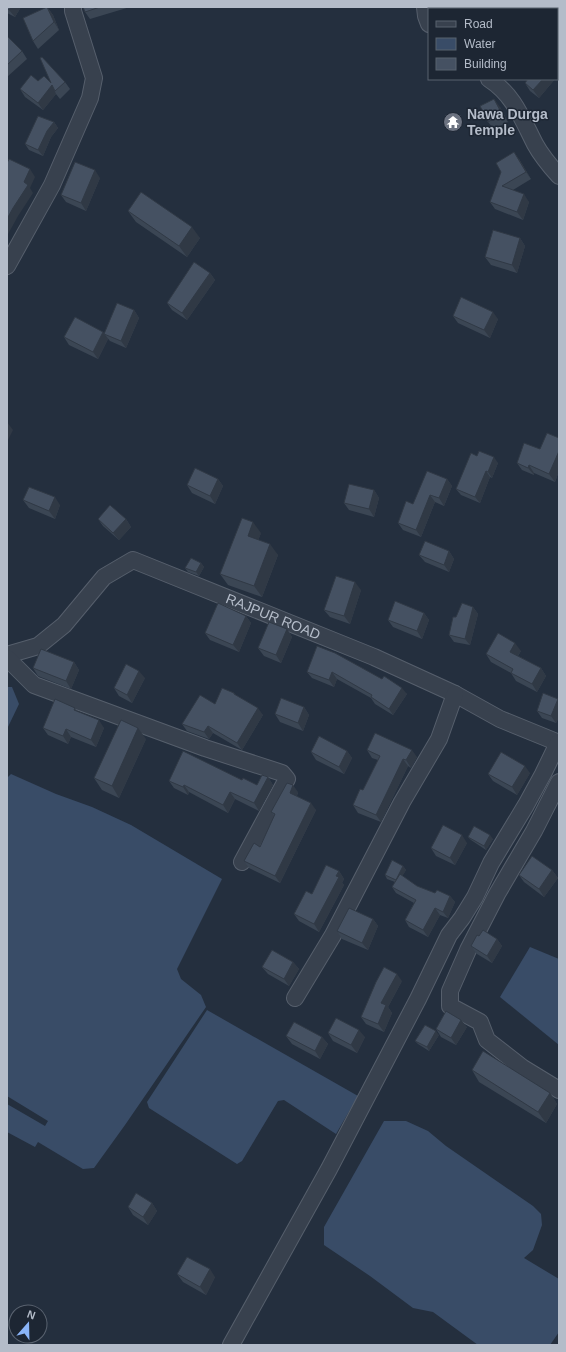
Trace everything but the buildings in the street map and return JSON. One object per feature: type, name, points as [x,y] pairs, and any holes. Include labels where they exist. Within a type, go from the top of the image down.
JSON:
[{"type":"street","points":[[7,266],[52,185],[90,98],[94,78],[75,18],[73,7]]},
{"type":"street","points":[[425,7],[428,21]]},
{"type":"street","points":[[490,80],[498,85],[514,102],[535,145],[551,168],[559,176]]},
{"type":"street","name":"RAJPUR ROAD","points":[[7,657],[38,646],[64,625],[104,577],[133,560],[374,657],[455,694],[500,719],[558,743]]},
{"type":"street","points":[[7,657],[34,685],[205,748],[282,773],[287,779],[242,862]]},
{"type":"street","points":[[295,998],[333,935],[402,802],[439,739],[455,694]]},
{"type":"street","points":[[231,1345],[329,1169],[450,935],[475,896],[491,863],[543,774],[558,743]]},
{"type":"street","points":[[559,782],[534,831],[497,894],[468,950],[450,990],[449,1000],[450,1006],[480,1022],[487,1040],[523,1068],[559,1090]]},
{"type":"water","points":[[7,687],[12,687],[19,704],[7,729]]},
{"type":"water","points":[[11,774],[56,794],[92,807],[131,825],[222,879],[177,969],[181,979],[201,995],[206,1007],[94,1168],[83,1169],[38,1142],[35,1147],[7,1132],[7,1104],[45,1126],[48,1121],[7,1096],[7,778]]},
{"type":"water","points":[[530,947],[559,959],[559,1045],[500,997]]},
{"type":"water","points":[[207,1010],[358,1096],[336,1134],[284,1100],[278,1101],[242,1161],[237,1164],[149,1108],[147,1102]]},
{"type":"water","points":[[384,1121],[406,1121],[428,1131],[446,1146],[533,1206],[541,1214],[542,1225],[533,1250],[524,1258],[559,1279],[559,1332],[550,1345],[478,1345],[433,1312],[413,1308],[370,1276],[324,1245],[324,1227]]},
{"type":"place","name":"Nawa Durga Temple","points":[[453,122]]}]
